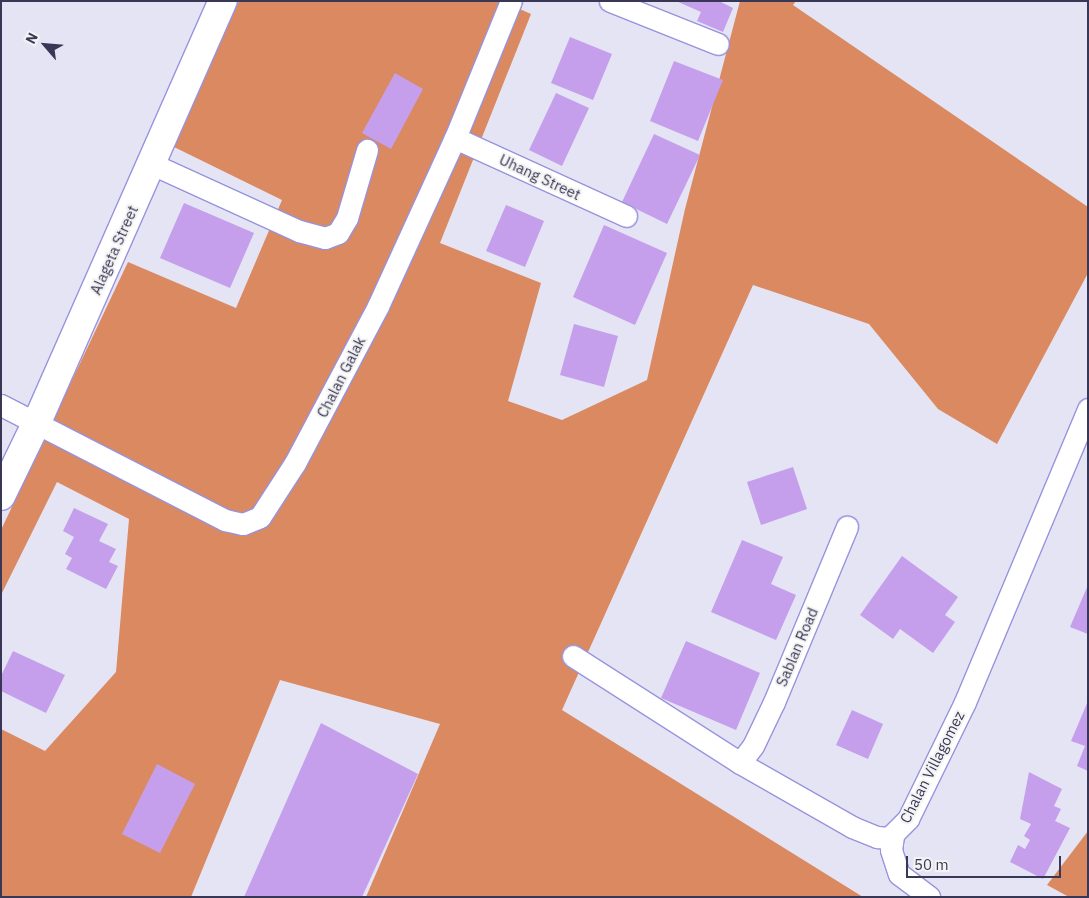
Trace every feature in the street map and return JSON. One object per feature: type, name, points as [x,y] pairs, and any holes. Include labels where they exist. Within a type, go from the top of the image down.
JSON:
[{"type":"main road","name":"Alageta Street","points":[[1,496],[38,422],[223,1]]},
{"type":"street","name":"Chalan Galak","points":[[38,422],[224,520],[252,523],[269,508],[327,406],[406,248],[455,138],[511,1]]},
{"type":"street","points":[[610,1],[718,44]]},
{"type":"street","name":"Uhang Street","points":[[455,138],[626,216]]},
{"type":"street","points":[[152,164],[300,231],[326,238],[338,233],[347,218],[366,150]]},
{"type":"street","points":[[1,405],[38,422]]},
{"type":"street","name":"Chalan Villagomez","points":[[573,656],[740,763],[865,833],[885,839],[893,836],[908,819],[964,702],[1088,409]]},
{"type":"street","name":"Sablan Road","points":[[740,763],[753,746],[774,702],[847,527]]},
{"type":"street","points":[[893,836],[891,850],[899,874],[929,897]]},
{"type":"shaded area","points":[[239,1],[502,1],[531,14],[440,243],[541,283],[508,401],[562,420],[647,380],[685,209],[740,1],[796,1],[793,5],[1088,207],[1088,273],[997,444],[938,409],[869,324],[753,285],[562,710],[863,897],[366,897],[440,724],[280,680],[191,897],[1,897],[1,729],[45,751],[116,672],[129,519],[57,482],[1,595],[1,530],[128,262],[236,308],[282,200],[174,147]]},
{"type":"shaded area","points":[[1088,831],[1088,897],[1069,897],[1047,885]]},
{"type":"building","points":[[676,1],[719,1],[733,8],[723,32],[697,21],[701,12]]},
{"type":"building","points":[[570,37],[612,54],[593,100],[551,83]]},
{"type":"building","points":[[674,61],[723,80],[698,141],[650,121]]},
{"type":"building","points":[[395,73],[423,89],[391,149],[362,133]]},
{"type":"building","points":[[556,93],[589,108],[562,166],[529,150]]},
{"type":"building","points":[[654,134],[700,155],[667,224],[622,202]]},
{"type":"building","points":[[184,203],[254,233],[230,288],[160,258]]},
{"type":"building","points":[[506,205],[544,221],[525,267],[486,251]]},
{"type":"building","points":[[604,225],[667,253],[635,325],[573,297]]},
{"type":"building","points":[[574,324],[618,336],[604,387],[560,375]]},
{"type":"building","points":[[793,467],[807,509],[761,525],[747,482]]},
{"type":"building","points":[[74,508],[108,524],[99,541],[116,549],[109,562],[118,566],[106,589],[66,569],[72,558],[65,554],[74,537],[63,531]]},
{"type":"building","points":[[742,540],[783,557],[771,584],[796,595],[776,640],[711,612]]},
{"type":"building","points":[[902,556],[958,597],[945,615],[955,622],[933,653],[900,629],[893,639],[860,615]]},
{"type":"building","points":[[1088,585],[1088,634],[1070,627]]},
{"type":"building","points":[[686,641],[760,673],[736,730],[661,698]]},
{"type":"building","points":[[13,651],[65,675],[46,713],[1,691],[1,676]]},
{"type":"building","points":[[1088,701],[1088,771],[1077,766],[1085,746],[1071,741]]},
{"type":"building","points":[[852,710],[883,724],[868,759],[836,745]]},
{"type":"building","points":[[321,723],[418,774],[362,897],[244,897]]},
{"type":"building","points":[[157,764],[195,784],[160,853],[122,834]]},
{"type":"building","points":[[1029,772],[1062,789],[1054,806],[1061,809],[1055,821],[1070,828],[1043,879],[1010,862],[1018,845],[1025,849],[1030,840],[1024,836],[1031,824],[1020,819]]}]
